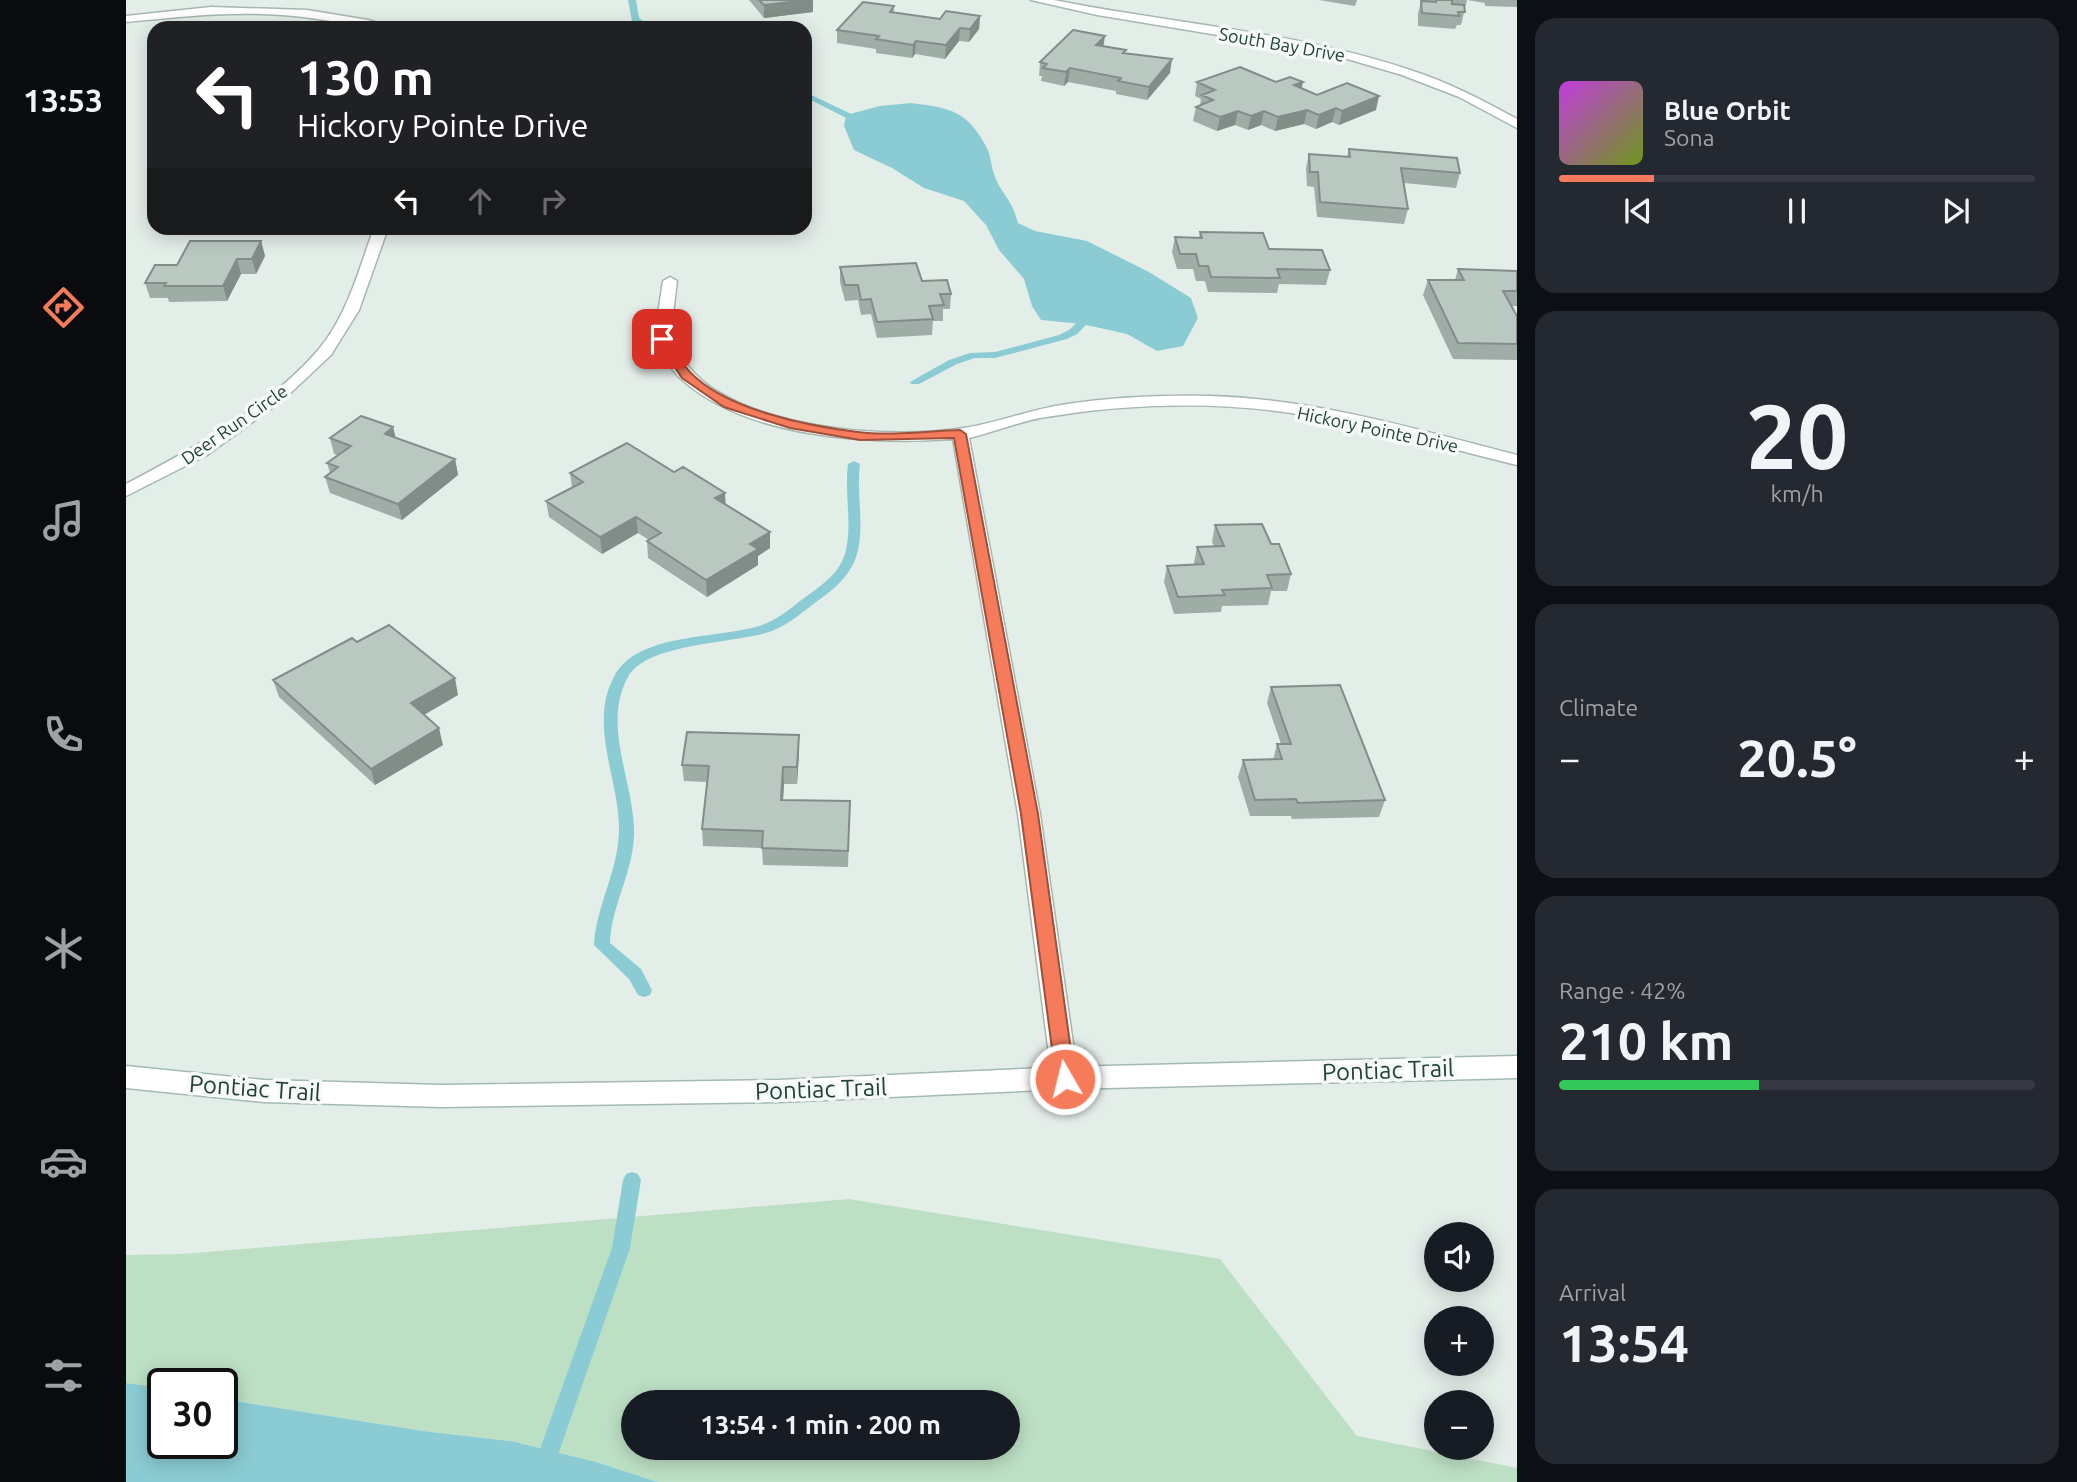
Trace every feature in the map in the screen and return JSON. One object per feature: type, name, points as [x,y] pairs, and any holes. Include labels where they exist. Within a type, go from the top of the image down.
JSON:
[{"type":"street","name":"South Bay Drive","points":[[1037,0],[1125,18],[1331,51],[1385,65],[1496,110],[1517,124]]},
{"type":"street","points":[[126,19],[222,10],[285,10],[359,21]]},
{"type":"street","points":[[1496,110],[1517,109]]},
{"type":"street","name":"Deer Run Circle","points":[[126,491],[201,451],[277,397],[326,352],[351,310],[378,235]]},
{"type":"street","name":"Hickory Pointe Drive","points":[[670,281],[662,339],[686,375],[729,404],[790,424],[860,436],[960,434],[1043,412],[1142,400],[1233,402],[1328,414],[1517,460]]},
{"type":"street","points":[[960,434],[1029,814],[1065,1079]]},
{"type":"street","name":"Pontiac Trail","points":[[126,1077],[264,1091],[442,1096],[778,1091],[1065,1079],[1517,1067]]},
{"type":"green space","points":[[849,1199],[1220,1259],[1357,1436],[1424,1449],[1424,1460],[1477,1460],[1517,1468],[1517,1482],[658,1482],[596,1462],[511,1441],[423,1431],[238,1402],[238,1368],[147,1368],[147,1386],[126,1383],[126,1255],[182,1254]]},
{"type":"water","points":[[911,103],[947,109],[964,118],[972,126],[987,148],[997,181],[1013,208],[1018,223],[1035,231],[1087,241],[1149,272],[1191,298],[1198,318],[1183,346],[1157,351],[1127,334],[1082,324],[1041,320],[1032,306],[1024,279],[999,250],[986,225],[964,201],[924,188],[892,168],[854,150],[844,126],[846,115],[880,106]]},
{"type":"water","points":[[126,1383],[147,1386],[147,1459],[238,1459],[238,1402],[423,1431],[511,1441],[596,1462],[658,1482],[126,1482]]},
{"type":"building","points":[[759,0],[806,0],[764,5]]},
{"type":"building","points":[[1452,0],[1452,4],[1464,5],[1465,12],[1458,12],[1459,16],[1422,13],[1421,1]]},
{"type":"building","points":[[863,2],[894,6],[890,12],[940,19],[946,11],[980,16],[970,29],[960,28],[946,45],[916,41],[913,45],[876,39],[879,36],[837,30]]},
{"type":"building","points":[[1073,30],[1105,36],[1096,45],[1126,50],[1123,53],[1172,59],[1149,87],[1118,81],[1121,78],[1070,68],[1066,72],[1043,68],[1047,64],[1040,62]]},
{"type":"building","points":[[1240,67],[1276,82],[1290,77],[1303,82],[1294,85],[1317,95],[1347,83],[1379,96],[1342,111],[1336,108],[1319,115],[1307,110],[1278,117],[1264,111],[1251,116],[1238,111],[1220,117],[1196,107],[1213,100],[1202,95],[1215,90],[1197,82]]},
{"type":"building","points":[[1349,149],[1457,158],[1460,173],[1401,168],[1408,209],[1320,202],[1318,172],[1310,172],[1309,154],[1350,157]]},
{"type":"building","points":[[1200,232],[1263,233],[1269,249],[1322,250],[1330,270],[1277,269],[1280,278],[1211,277],[1208,266],[1199,266],[1196,254],[1180,254],[1175,237],[1202,238]]},
{"type":"building","points":[[190,241],[261,241],[252,259],[237,259],[223,286],[164,286],[166,283],[145,283],[155,265],[177,265]]},
{"type":"building","points":[[916,263],[922,281],[947,280],[951,294],[940,294],[944,305],[929,306],[933,319],[877,322],[871,299],[861,300],[858,285],[845,285],[840,267]]},
{"type":"building","points":[[1458,269],[1517,271],[1517,291],[1503,291],[1517,316],[1517,344],[1458,343],[1428,280],[1464,280]]},
{"type":"building","points":[[361,416],[393,427],[385,434],[455,459],[398,504],[325,477],[338,467],[327,463],[351,446],[330,438]]},
{"type":"building","points":[[627,443],[674,472],[683,467],[725,493],[715,498],[770,532],[750,544],[758,549],[706,580],[647,541],[661,533],[636,517],[600,537],[546,501],[583,482],[570,473]]},
{"type":"building","points":[[1262,524],[1271,544],[1279,544],[1291,574],[1267,575],[1272,588],[1222,590],[1225,595],[1178,597],[1167,566],[1204,564],[1197,547],[1224,546],[1215,525]]},
{"type":"building","points":[[389,625],[455,678],[411,703],[439,728],[371,769],[273,680],[352,638],[357,642]]},
{"type":"building","points":[[1340,685],[1385,800],[1298,803],[1296,799],[1255,800],[1243,760],[1282,759],[1277,744],[1291,744],[1271,687]]},
{"type":"building","points":[[687,732],[799,735],[797,767],[783,767],[781,800],[850,801],[848,851],[762,848],[763,831],[702,829],[709,766],[682,765]]},
{"type":"waterway","points":[[632,0],[635,19],[638,21]]},
{"type":"waterway","points":[[812,98],[861,122]]},
{"type":"waterway","points":[[915,382],[953,362],[974,355],[995,355],[1063,337],[1087,319],[1082,309]]},
{"type":"waterway","points":[[644,990],[635,974],[602,945],[605,923],[625,853],[625,810],[613,744],[612,715],[616,688],[628,666],[639,658],[673,646],[765,629],[784,619],[831,584],[841,573],[851,554],[854,464]]},
{"type":"waterway","points":[[550,1449],[621,1248],[632,1180]]},
{"type":"route","points":[[662,339],[686,375],[729,404],[749,411],[790,424],[860,436],[960,434],[1029,814],[1065,1079]]}]
